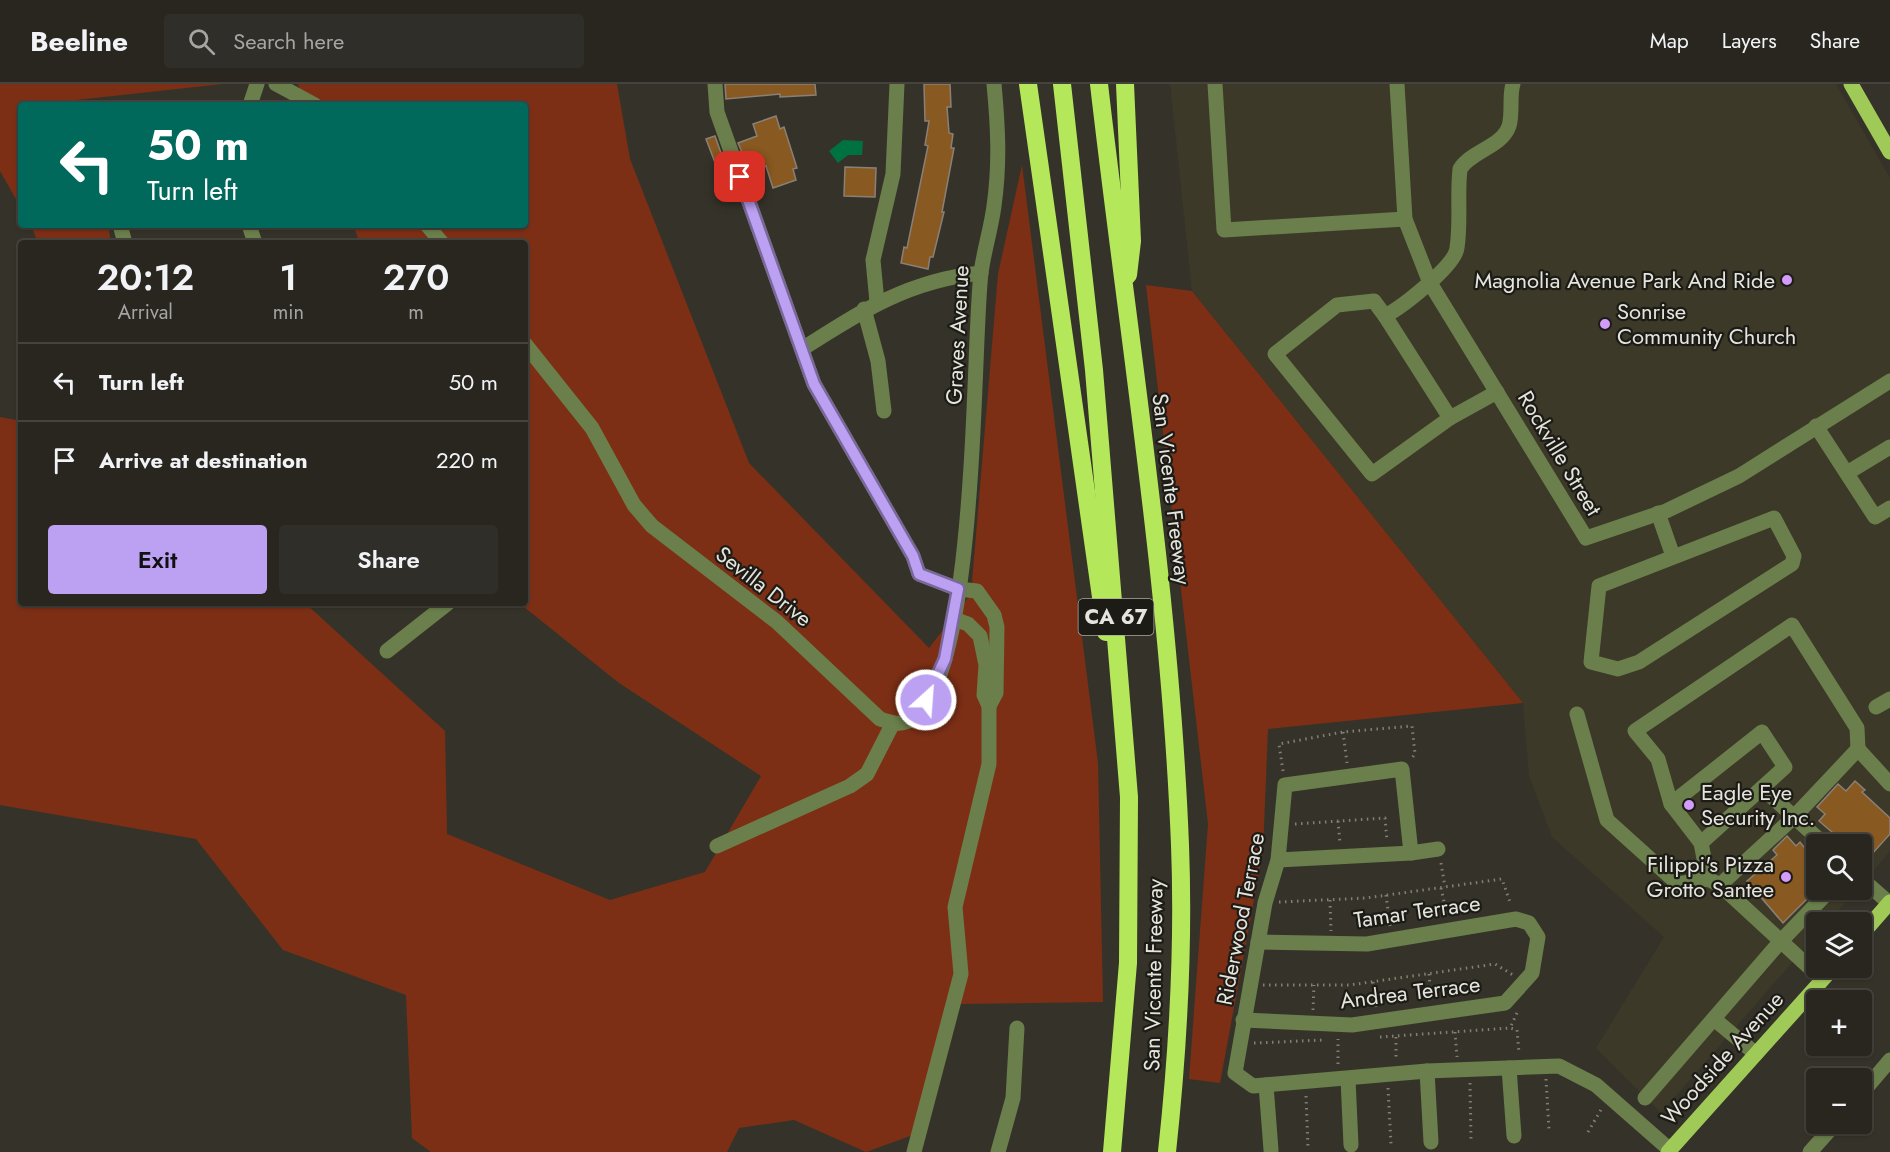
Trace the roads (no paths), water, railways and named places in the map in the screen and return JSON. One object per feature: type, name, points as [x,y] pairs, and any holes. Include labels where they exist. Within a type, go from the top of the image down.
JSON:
[{"type":"highway","points":[[1028,84],[1129,797]]},
{"type":"highway","name":"San Vicente Freeway","points":[[1062,84],[1094,370],[1129,797],[1128,963],[1112,1152]]},
{"type":"highway","name":"San Vicente Freeway","points":[[1099,84],[1161,591],[1173,723],[1180,846],[1180,977],[1175,1080],[1167,1152]]},
{"type":"highway","points":[[1125,84],[1132,241],[1125,304]]},
{"type":"main road","points":[[1851,84],[1890,152]]},
{"type":"main road","points":[[1872,922],[1889,902]]},
{"type":"main road","name":"Woodside Avenue","points":[[1669,1151],[1822,980]]},
{"type":"street","points":[[250,102],[257,84]]},
{"type":"street","points":[[276,84],[309,102]]},
{"type":"street","points":[[715,84],[717,112],[814,384],[913,556],[919,574],[958,589],[977,591],[994,615],[996,693],[989,706]]},
{"type":"street","points":[[884,411],[871,305],[873,260],[893,174],[897,84]]},
{"type":"street","name":"Graves Avenue","points":[[958,589],[969,496],[981,273],[999,171],[1000,148],[994,84]]},
{"type":"street","points":[[1215,84],[1224,230],[1405,219]]},
{"type":"street","name":"Rockville Street","points":[[1397,84],[1405,219],[1430,283],[1586,538],[1658,513],[1739,476],[1890,381]]},
{"type":"street","points":[[1385,316],[1400,308],[1430,283],[1457,251],[1460,169],[1465,161],[1503,137],[1509,126],[1513,84]]},
{"type":"street","points":[[430,228],[440,240]]},
{"type":"street","points":[[802,349],[871,305],[948,276],[981,273]]},
{"type":"street","points":[[1450,418],[1374,301],[1337,305],[1275,354],[1372,474],[1450,418],[1497,392]]},
{"type":"street","name":"Sevilla Drive","points":[[528,348],[592,428],[634,505],[652,526],[777,622],[880,719],[893,723]]},
{"type":"street","points":[[1816,426],[1875,517],[1890,508]]},
{"type":"street","points":[[1847,472],[1890,447]]},
{"type":"street","points":[[1658,513],[1673,556]]},
{"type":"street","points":[[1774,518],[1795,560],[1639,662],[1618,669],[1591,662],[1599,586],[1673,556],[1774,518]]},
{"type":"street","points":[[717,846],[850,786],[867,774],[893,723],[907,721],[913,716],[933,688],[945,659],[958,589]]},
{"type":"street","points":[[424,606],[432,616]]},
{"type":"street","points":[[387,651],[444,606]]},
{"type":"street","points":[[914,1152],[961,974],[955,907],[989,764],[989,706],[984,695],[986,665],[980,636],[968,624],[954,619]]},
{"type":"street","points":[[1822,980],[1714,882],[1701,843],[1671,804],[1658,759],[1635,731],[1792,625],[1857,728],[1858,750],[1890,784]]},
{"type":"street","points":[[1876,707],[1890,699]]},
{"type":"street","points":[[1577,714],[1607,820],[1678,884],[1714,882],[1794,817],[1858,750]]},
{"type":"street","points":[[1671,804],[1762,732],[1785,767],[1701,843]]},
{"type":"street","name":"Riderwood Terrace","points":[[1411,853],[1402,769],[1285,784],[1278,860],[1265,903],[1235,1073],[1253,1086],[1343,1079],[1392,1080],[1427,1071],[1559,1066],[1596,1085],[1669,1151]]},
{"type":"street","points":[[1762,788],[1813,834]]},
{"type":"street","points":[[1278,860],[1411,853],[1438,849]]},
{"type":"street","points":[[1872,888],[1889,902]]},
{"type":"street","points":[[1645,1098],[1780,942],[1820,900]]},
{"type":"street","name":"Tamar Terrace","points":[[1258,942],[1367,944],[1516,919],[1529,924],[1538,937]]},
{"type":"street","name":"Andrea Terrace","points":[[1243,1020],[1352,1025],[1505,1003],[1532,973],[1538,937]]},
{"type":"street","points":[[1714,1018],[1756,1054]]},
{"type":"street","points":[[998,1152],[1013,1098],[1017,1028]]},
{"type":"street","points":[[1872,1081],[1890,1060]]},
{"type":"street","points":[[1514,1136],[1515,1068]]},
{"type":"street","points":[[1427,1071],[1431,1142]]},
{"type":"street","points":[[1343,1079],[1351,1145]]},
{"type":"street","points":[[1266,1085],[1271,1149]]},
{"type":"street","points":[[1810,1152],[1826,1134]]},
{"type":"place","name":"Magnolia Avenue Park And Ride","points":[[1787,280]]},
{"type":"place","name":"Sonrise Community Church","points":[[1605,324]]},
{"type":"place","name":"Eagle Eye Security Inc.","points":[[1689,805]]},
{"type":"place","name":"Filippi's Pizza Grotto Santee","points":[[1786,877]]}]
